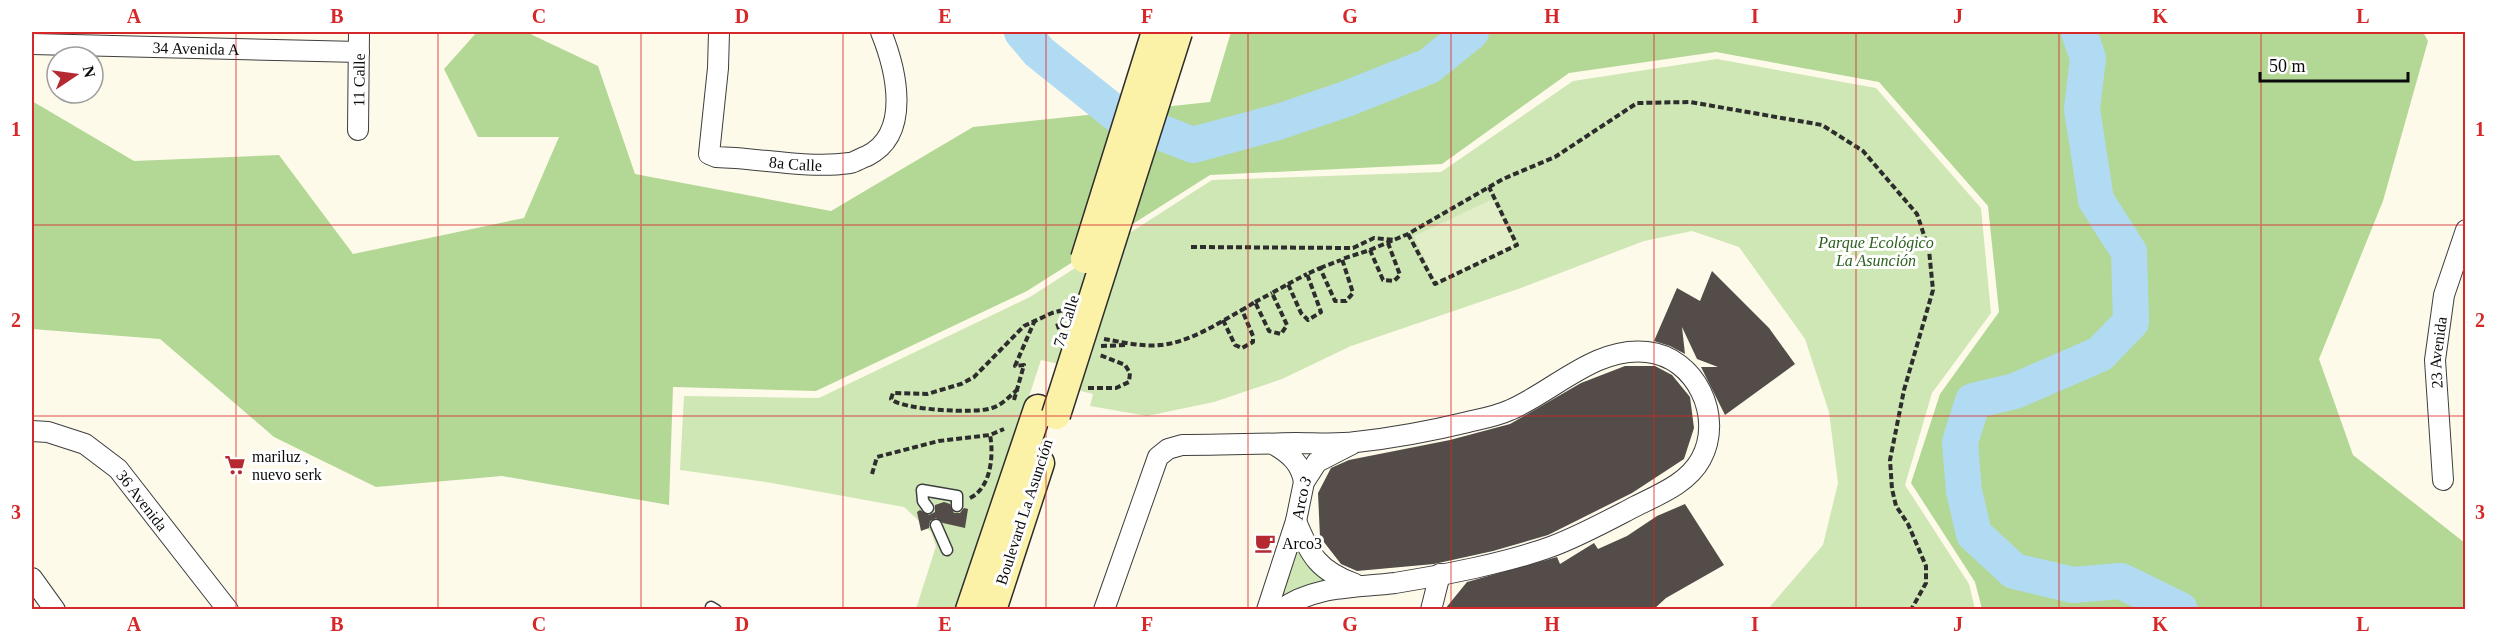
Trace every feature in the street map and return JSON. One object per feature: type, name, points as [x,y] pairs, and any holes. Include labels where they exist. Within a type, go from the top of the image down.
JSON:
[{"type":"main road","name":"7a Calle","points":[[1035,411],[1156,32]]},
{"type":"main road","name":"7a Calle","points":[[1035,411],[1178,32]]},
{"type":"main road","name":"Boulevard La Asunción","points":[[977,609],[1035,411]]},
{"type":"street","name":"11 Calle","points":[[358,130],[359,32]]},
{"type":"street","name":"8a Calle","points":[[719,32],[718,68],[709,154],[716,157],[790,163],[851,163],[875,152],[888,140],[895,117],[897,92],[881,32]]},
{"type":"street","name":"34 Avenida A","points":[[32,44],[359,52]]},
{"type":"street","name":"23 Avenida","points":[[2444,480],[2435,360],[2444,295],[2462,260],[2466,230]]},
{"type":"street","points":[[1104,609],[1158,457],[1168,449],[1182,446],[1354,443],[1436,429],[1509,410],[1585,367],[1629,351],[1650,352],[1670,358],[1688,370],[1701,390],[1708,411],[1710,430],[1706,450],[1699,464],[1677,486],[1552,546],[1440,574],[1325,590],[1305,595],[1280,609]]},
{"type":"street","name":"36 Avenida","points":[[32,431],[48,432],[86,444],[118,469],[228,609]]},
{"type":"street","name":"Arco 3","points":[[1267,609],[1296,522],[1304,483],[1317,462],[1354,443]]},
{"type":"street","points":[[1273,444],[1295,460],[1302,470],[1304,483]]},
{"type":"street","points":[[1296,522],[1314,560],[1334,577],[1361,586]]},
{"type":"street","points":[[1431,609],[1440,574]]},
{"type":"street","points":[[32,578],[55,609]]},
{"type":"lane","points":[[928,508],[923,501],[922,490],[957,501]]},
{"type":"lane","points":[[936,525],[947,550]]},
{"type":"path","points":[[1098,337],[1129,344],[1161,345],[1187,338],[1307,274],[1408,234],[1489,187],[1554,157],[1637,103],[1690,102],[1822,125],[1863,151],[1917,214],[1929,250],[1933,290],[1904,390],[1890,460],[1896,506],[1908,524],[1926,566],[1926,584],[1911,609]]},
{"type":"path","points":[[1408,234],[1435,284],[1517,245],[1489,187]]},
{"type":"path","points":[[1191,247],[1353,248],[1374,237],[1395,240]]},
{"type":"path","points":[[1370,250],[1383,280],[1394,281],[1400,275],[1388,243]]},
{"type":"path","points":[[1320,268],[1335,301],[1346,301],[1353,293],[1342,260]]},
{"type":"path","points":[[1288,284],[1301,313],[1308,320],[1316,317],[1321,312],[1320,304],[1307,274]]},
{"type":"path","points":[[1255,302],[1269,331],[1281,334],[1287,325],[1272,293]]},
{"type":"path","points":[[1223,320],[1235,345],[1242,348],[1249,346],[1253,342],[1253,336],[1242,310]]},
{"type":"path","points":[[1035,319],[1015,366],[1024,365],[1018,389],[993,408],[980,411],[907,406],[895,403],[891,399],[893,393],[927,394],[974,377],[1015,334],[1035,319]]},
{"type":"path","points":[[1079,386],[1098,390],[1122,387],[1128,382],[1131,373],[1128,368],[1100,356],[1098,352],[1103,345],[1119,347],[1129,344]]},
{"type":"path","points":[[1018,389],[1035,411]]},
{"type":"path","points":[[872,474],[877,457],[939,441],[1004,432],[1007,421]]},
{"type":"path","points":[[957,501],[971,498],[984,485],[993,448],[990,435]]},
{"type":"green space","points":[[477,32],[526,32],[598,66],[635,174],[831,211],[973,127],[1210,102],[1231,32],[2423,32],[2428,41],[2383,201],[2319,359],[2353,455],[2465,543],[2465,609],[1982,609],[1975,582],[1911,483],[1940,394],[1999,312],[1988,206],[1879,82],[1716,52],[1569,73],[1442,164],[1210,175],[1027,291],[816,391],[673,387],[669,505],[502,476],[376,487],[274,437],[160,339],[32,329],[32,101],[134,161],[279,155],[353,254],[524,218],[559,137],[478,137],[444,69]]},
{"type":"green space","name":"Parque Ecológico La Asunción","points":[[1717,59],[1876,88],[1981,208],[1991,313],[1932,393],[1905,485],[1969,584],[1975,609],[1768,609],[1823,545],[1838,483],[1829,412],[1805,339],[1739,247],[1692,231],[1644,241],[1521,288],[1351,346],[1282,379],[1214,402],[1147,416],[1090,406],[1093,394],[1073,389],[1077,368],[1041,360],[959,609],[916,609],[936,546],[931,532],[904,507],[766,482],[680,470],[684,396],[819,398],[1030,297],[1212,180],[1441,172],[1573,81]]},
{"type":"green space","points":[[1493,199],[1515,246],[1436,283],[1414,236]]},
{"type":"green space","points":[[1297,533],[1340,583],[1277,609]]},
{"type":"building","points":[[1712,271],[1769,328],[1795,364],[1725,415],[1701,367],[1718,367],[1697,359],[1682,327],[1685,354],[1654,341],[1677,288],[1700,301]]},
{"type":"building","points":[[1625,366],[1655,366],[1672,375],[1690,397],[1694,428],[1684,459],[1632,493],[1548,535],[1493,551],[1434,564],[1357,571],[1341,564],[1320,537],[1318,493],[1331,468],[1349,460],[1450,440],[1510,424],[1581,383]]},
{"type":"building","points":[[944,502],[950,504],[954,513],[960,513],[964,508],[968,509],[965,528],[943,523],[936,518],[930,521],[929,528],[921,531],[917,512],[920,510],[929,515],[935,512],[935,505]]},
{"type":"building","points":[[1685,504],[1724,565],[1666,598],[1654,609],[1445,609],[1467,582],[1557,557],[1560,564],[1594,543],[1598,549],[1627,536],[1657,516]]},
{"type":"waterway","points":[[1022,32],[1039,52],[1119,116],[1193,145],[1278,122],[1346,99],[1429,66],[1471,32]]},
{"type":"waterway","points":[[2079,32],[2088,58],[2082,109],[2096,200],[2129,252],[2131,322],[2100,354],[2015,391],[1973,401],[1960,442],[1964,491],[1974,534],[2014,571],[2073,585],[2121,581],[2180,610]]},
{"type":"place","name":"mariluz , nuevo serk","points":[[235,465]]},
{"type":"place","name":"Arco3","points":[[1265,543]]}]
